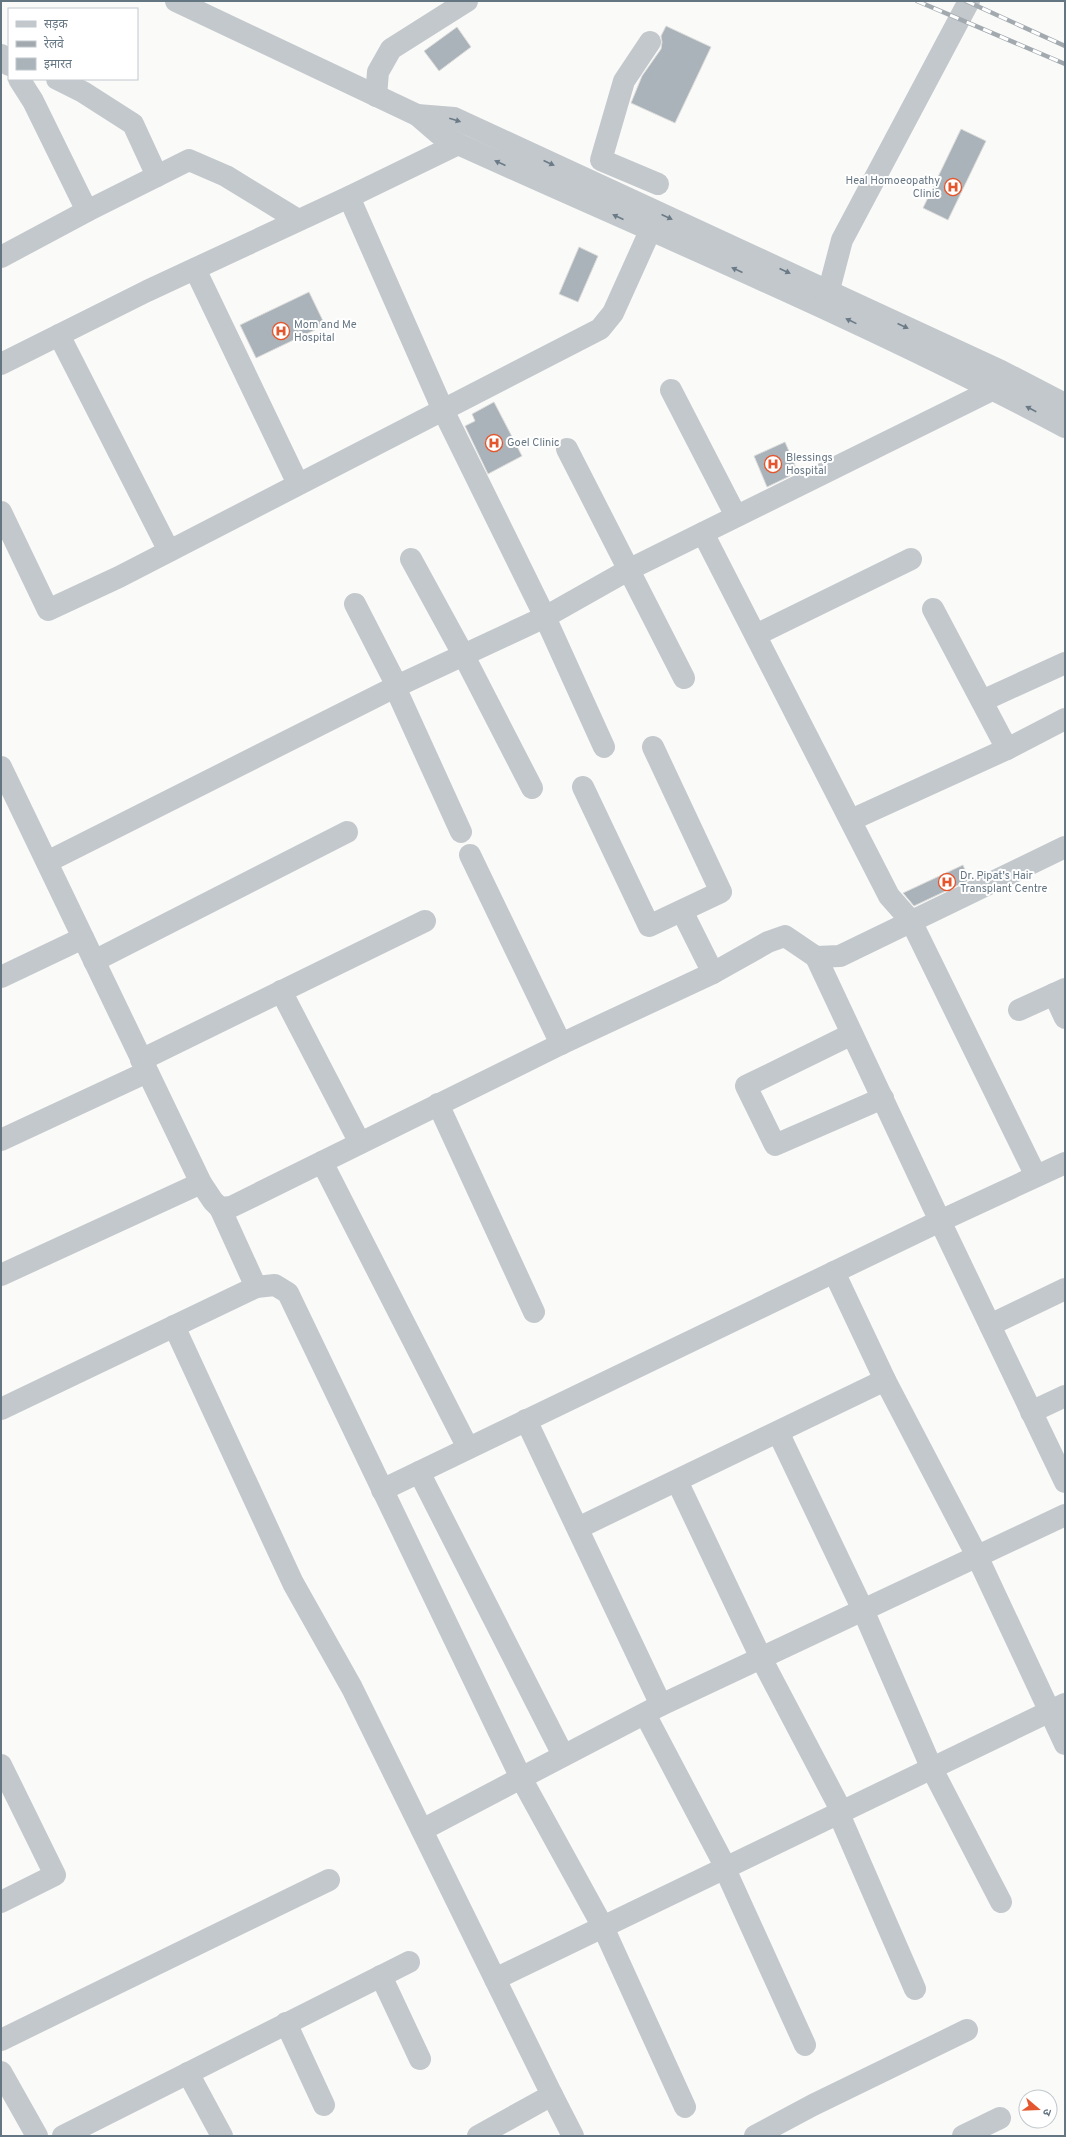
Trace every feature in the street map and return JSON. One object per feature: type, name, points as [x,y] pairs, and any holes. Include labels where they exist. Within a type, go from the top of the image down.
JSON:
[{"type":"street","points":[[176,1],[417,115],[439,134],[458,144],[587,191],[826,300],[1065,427]]},
{"type":"street","points":[[376,96],[378,72],[391,49],[467,1]]},
{"type":"street","points":[[826,300],[842,240],[969,1]]},
{"type":"street","points":[[587,191],[600,160],[624,81],[650,42]]},
{"type":"street","points":[[19,80],[33,101],[87,211]]},
{"type":"street","points":[[59,80],[83,92],[133,124],[156,176]]},
{"type":"street","points":[[417,115],[454,118],[587,191],[650,231],[1001,371],[1065,404]]},
{"type":"street","points":[[1,364],[195,269],[458,144]]},
{"type":"street","points":[[1,256],[189,160],[226,176],[298,220]]},
{"type":"street","points":[[600,160],[658,184]]},
{"type":"street","points":[[349,197],[443,410],[545,617],[604,747]]},
{"type":"street","points":[[1,512],[48,610],[169,551],[600,329],[612,312],[650,231]]},
{"type":"street","points":[[195,269],[298,484]]},
{"type":"street","points":[[59,335],[169,551]]},
{"type":"street","points":[[47,862],[397,686],[545,617],[630,570],[736,516],[994,389]]},
{"type":"street","points":[[671,390],[736,516]]},
{"type":"street","points":[[567,448],[684,678]]},
{"type":"street","points":[[703,533],[889,896],[911,921],[1036,1176]]},
{"type":"street","points":[[411,559],[464,656],[532,788]]},
{"type":"street","points":[[756,635],[911,559]]},
{"type":"street","points":[[355,604],[397,686],[396,687],[461,832]]},
{"type":"street","points":[[933,609],[1007,749]]},
{"type":"street","points":[[982,700],[1065,663]]},
{"type":"street","points":[[851,820],[1007,749],[1065,719]]},
{"type":"street","points":[[583,787],[649,926],[721,892],[654,747]]},
{"type":"street","points":[[1,767],[201,1183],[213,1201],[220,1208],[256,1287]]},
{"type":"street","points":[[94,961],[347,832]]},
{"type":"street","points":[[816,957],[840,956],[1065,847]]},
{"type":"street","points":[[470,855],[561,1044]]},
{"type":"street","points":[[682,911],[713,973]]},
{"type":"street","points":[[1,1140],[144,1066],[281,991],[425,921]]},
{"type":"street","points":[[220,1208],[231,1207],[561,1044],[713,973],[768,942],[785,936],[816,957],[1065,1482]]},
{"type":"street","points":[[1,977],[83,938]]},
{"type":"street","points":[[281,991],[360,1143]]},
{"type":"street","points":[[1019,1010],[1059,992],[1065,1018]]},
{"type":"street","points":[[852,1034],[746,1086],[775,1145],[883,1098]]},
{"type":"street","points":[[438,1104],[534,1312]]},
{"type":"street","points":[[322,1162],[468,1448]]},
{"type":"street","points":[[382,1490],[1065,1162]]},
{"type":"street","points":[[1,1275],[201,1183]]},
{"type":"street","points":[[834,1272],[885,1380],[976,1556],[1057,1707],[1065,1744]]},
{"type":"street","points":[[1,1409],[256,1287],[275,1285],[288,1293],[521,1778],[603,1927],[686,2107]]},
{"type":"street","points":[[990,1325],[1065,1289]]},
{"type":"street","points":[[174,1326],[293,1583],[352,1688],[573,2136]]},
{"type":"street","points":[[578,1528],[885,1380]]},
{"type":"street","points":[[1032,1412],[1065,1396]]},
{"type":"street","points":[[526,1420],[578,1528],[653,1709],[805,2044]]},
{"type":"street","points":[[778,1432],[864,1610],[932,1769],[1001,1902]]},
{"type":"street","points":[[419,1472],[563,1755]]},
{"type":"street","points":[[677,1480],[761,1658],[842,1812],[840,1813],[842,1821],[916,1989]]},
{"type":"street","points":[[422,1830],[653,1709],[976,1556],[1065,1516]]},
{"type":"street","points":[[495,1978],[932,1769],[1057,1707]]},
{"type":"street","points":[[1,1765],[54,1875],[1,1902]]},
{"type":"street","points":[[1,2040],[329,1880]]},
{"type":"street","points":[[63,2136],[408,1962]]},
{"type":"street","points":[[381,1976],[420,2059]]},
{"type":"street","points":[[286,2023],[324,2105]]},
{"type":"street","points":[[755,2136],[813,2105],[967,2030]]},
{"type":"street","points":[[1,2072],[37,2136]]},
{"type":"street","points":[[188,2073],[222,2136]]},
{"type":"street","points":[[478,2136],[552,2096]]},
{"type":"street","points":[[962,2136],[1000,2118]]},
{"type":"building","points":[[666,26],[711,47],[675,123],[631,103],[642,76],[661,49],[661,36]]},
{"type":"building","points":[[457,27],[471,47],[439,71],[424,51]]},
{"type":"building","points":[[961,129],[986,141],[948,220],[923,208]]},
{"type":"building","points":[[579,247],[598,256],[578,302],[559,294]]},
{"type":"building","points":[[309,292],[325,325],[256,358],[240,325]]},
{"type":"building","points":[[494,402],[522,456],[488,474],[465,426],[475,421],[472,414]]},
{"type":"building","points":[[785,442],[797,470],[789,473],[790,476],[767,487],[754,456]]},
{"type":"building","points":[[963,865],[969,880],[914,906],[903,893]]},
{"type":"railway","points":[[917,1],[1065,64]]},
{"type":"railway","points":[[966,1],[1065,46]]},
{"type":"place","name":"Heal Homoeopathy Clinic","points":[[953,187]]},
{"type":"place","name":"Mom and Me Hospital","points":[[281,331]]},
{"type":"place","name":"Goel Clinic","points":[[494,443]]},
{"type":"place","name":"Blessings Hospital","points":[[773,464]]},
{"type":"place","name":"Dr. Pipat's Hair Transplant Centre","points":[[947,882]]}]
